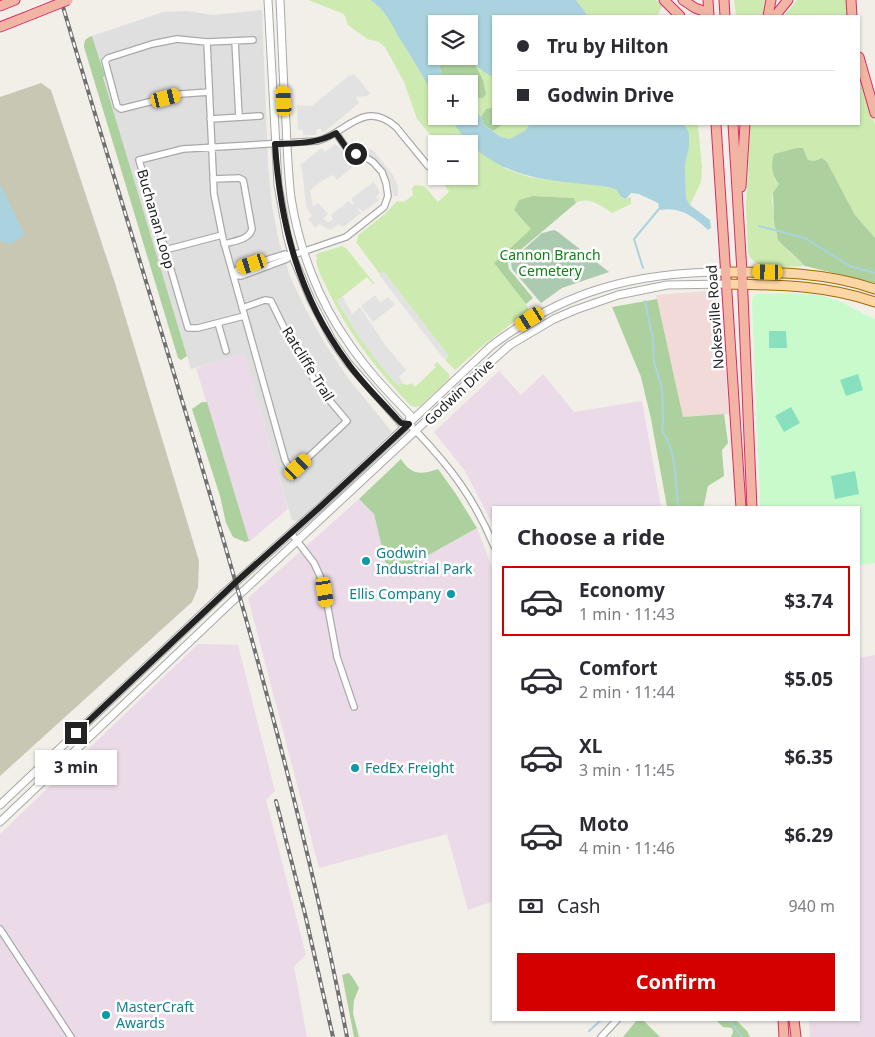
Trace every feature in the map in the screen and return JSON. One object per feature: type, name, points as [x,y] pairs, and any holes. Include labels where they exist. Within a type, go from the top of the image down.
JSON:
[{"type":"highway","points":[[0,6],[15,0]]},
{"type":"highway","points":[[0,27],[68,0]]},
{"type":"highway","points":[[664,0],[679,15]]},
{"type":"highway","points":[[683,0],[709,15]]},
{"type":"highway","points":[[708,0],[709,15]]},
{"type":"highway","points":[[724,0],[726,15]]},
{"type":"highway","points":[[768,15],[771,0]]},
{"type":"highway","points":[[776,15],[788,0]]},
{"type":"highway","points":[[851,0],[852,15]]},
{"type":"highway","points":[[860,60],[875,113]]},
{"type":"highway","name":"Nokesville Road","points":[[716,125],[741,506]]},
{"type":"highway","name":"Nokesville Road","points":[[733,125],[742,272],[752,506]]},
{"type":"highway","points":[[738,210],[743,169],[745,125]]},
{"type":"highway","points":[[783,1021],[784,1037]]},
{"type":"highway","points":[[794,1021],[796,1037]]},
{"type":"main road","name":"Godwin Drive","points":[[725,272],[808,274],[875,289]]},
{"type":"main road","name":"Godwin Drive","points":[[726,284],[808,286],[842,292],[875,302]]},
{"type":"street","points":[[268,0],[275,144],[280,202],[291,255],[314,307],[337,348],[401,423],[409,424],[444,461],[479,514],[492,542]]},
{"type":"street","points":[[280,0],[287,144],[292,199],[304,250],[321,295],[335,322],[362,362],[379,383],[410,414],[409,424]]},
{"type":"street","points":[[209,92],[180,94],[121,109],[117,106],[105,61],[108,58],[152,44],[177,39],[207,42],[253,40]]},
{"type":"street","name":"Ratcliffe Trail","points":[[207,42],[214,194],[222,235],[232,275],[285,460],[290,469],[298,467],[347,422],[320,389],[292,344],[271,301],[265,300],[242,308]]},
{"type":"street","points":[[235,42],[239,117]]},
{"type":"street","points":[[210,119],[260,116]]},
{"type":"street","name":"Buchanan Loop","points":[[244,316],[198,328],[188,328],[140,160],[177,150],[317,141],[336,133],[353,120],[372,116],[390,121],[428,166]]},
{"type":"street","points":[[232,275],[238,269],[284,254],[291,255],[346,238],[384,207],[388,196],[382,172],[373,162],[347,149],[336,133]]},
{"type":"street","points":[[214,179],[239,178],[243,180],[252,229],[251,234],[246,237],[224,244]]},
{"type":"street","points":[[165,250],[222,235]]},
{"type":"street","name":"Godwin Drive","points":[[0,806],[226,591],[409,424],[491,346],[548,309],[589,292],[633,280],[678,273],[725,272]]},
{"type":"street","name":"Godwin Drive","points":[[0,822],[221,611],[503,351],[554,320],[598,301],[645,289],[689,284],[726,284]]},
{"type":"street","points":[[548,309],[554,320]]},
{"type":"street","points":[[218,323],[226,351]]},
{"type":"street","points":[[291,532],[314,563],[320,576],[325,592],[337,657],[354,707]]},
{"type":"street","points":[[0,929],[71,1037]]},
{"type":"street","points":[[601,1037],[616,1021]]},
{"type":"shaded area","points":[[262,10],[268,164],[272,206],[279,242],[290,276],[325,344],[348,378],[392,432],[298,521],[292,520],[244,354],[191,369],[92,36],[163,12],[186,11],[213,15]]},
{"type":"shaded area","points":[[354,74],[370,93],[367,96],[357,97],[356,99],[359,103],[323,133],[320,128],[316,130],[316,135],[303,135],[303,130],[298,130],[297,105],[312,106],[350,75]]},
{"type":"shaded area","points":[[41,83],[51,90],[115,283],[199,561],[198,588],[192,602],[0,776],[0,97]]},
{"type":"shaded area","points":[[353,140],[357,145],[373,150],[393,175],[398,187],[398,196],[393,196],[389,178],[369,154],[355,150],[349,143]]},
{"type":"shaded area","points":[[335,144],[357,163],[337,180],[333,175],[310,190],[313,206],[318,203],[328,214],[323,219],[328,222],[332,221],[331,215],[349,201],[352,205],[354,203],[351,199],[373,182],[380,193],[376,196],[379,200],[363,212],[359,208],[358,210],[361,213],[343,227],[339,224],[330,230],[319,224],[315,228],[308,219],[312,216],[306,206],[300,165],[322,148],[325,152]]},
{"type":"shaded area","points":[[384,272],[448,355],[444,359],[379,275]]},
{"type":"shaded area","points":[[707,291],[715,293],[720,300],[729,414],[683,417],[656,295]]},
{"type":"shaded area","points":[[375,295],[380,303],[388,297],[395,305],[373,322],[361,306]]},
{"type":"shaded area","points":[[343,297],[352,314],[360,307],[385,345],[406,370],[399,377],[402,382],[398,386],[357,334],[337,301]]},
{"type":"shaded area","points":[[244,354],[288,509],[249,542],[196,368]]},
{"type":"shaded area","points":[[499,371],[521,395],[543,374],[574,412],[642,401],[661,506],[492,506],[492,523],[465,471],[434,432]]},
{"type":"shaded area","points":[[359,499],[374,514],[389,577],[477,528],[492,568],[492,902],[468,910],[447,834],[319,868],[248,598]]},
{"type":"shaded area","points":[[198,644],[238,645],[275,791],[266,800],[306,955],[294,966],[307,1037],[0,1037],[0,834]]},
{"type":"shaded area","points":[[875,655],[875,1037],[810,1037],[809,1021],[860,1021],[860,658]]},
{"type":"green space","points":[[308,0],[370,0],[379,6],[391,20],[428,85],[428,125],[458,125],[469,135],[430,135],[417,119],[404,82],[385,47],[379,42],[367,39],[348,25],[344,14]]},
{"type":"green space","points":[[576,0],[656,0],[663,5],[658,15],[587,15]]},
{"type":"green space","points":[[734,0],[766,0],[762,15],[736,15]]},
{"type":"green space","points":[[797,0],[848,0],[849,15],[785,15]]},
{"type":"green space","points":[[92,36],[187,356],[181,360],[178,358],[84,47],[86,40]]},
{"type":"green space","points":[[440,65],[476,65],[483,80],[486,94],[483,98],[478,98],[478,75],[442,75]]},
{"type":"green space","points":[[475,65],[478,65],[492,76],[492,108],[486,109],[481,117],[478,114],[478,94],[483,80]]},
{"type":"green space","points":[[860,75],[875,124],[875,238],[855,215],[827,162],[822,158],[814,161],[808,160],[806,155],[774,178],[779,184],[773,193],[772,201],[776,234],[788,251],[805,266],[773,267],[757,263],[752,259],[748,253],[746,208],[750,125],[860,125]]},
{"type":"green space","points":[[492,108],[492,125],[502,125],[493,131],[484,125],[481,117],[486,109]]},
{"type":"green space","points":[[502,125],[530,125],[525,131],[510,139],[501,137],[493,131]]},
{"type":"green space","points":[[684,125],[698,125],[702,167],[701,182],[690,205],[686,198],[685,165],[689,147]]},
{"type":"green space","points":[[478,143],[506,169],[529,177],[608,187],[617,190],[622,198],[631,197],[631,204],[612,213],[590,201],[576,203],[574,198],[533,196],[514,210],[532,229],[494,263],[529,310],[455,370],[445,360],[448,355],[384,272],[379,273],[356,242],[358,235],[385,214],[397,201],[404,202],[413,195],[412,188],[415,185],[424,186],[438,202],[449,192],[445,185],[478,185]]},
{"type":"green space","points":[[803,148],[808,160],[814,161],[822,158],[827,162],[855,215],[875,238],[875,283],[805,266],[778,240],[774,222],[773,193],[779,184],[773,173],[773,158],[774,154]]},
{"type":"green space","points":[[533,196],[574,198],[576,203],[511,258],[508,263],[509,269],[533,298],[526,304],[494,263],[531,229],[514,210],[519,200]]},
{"type":"green space","name":"Cannon Branch Cemetery","points":[[554,230],[609,272],[562,288],[541,303],[512,269],[511,263],[542,233]]},
{"type":"green space","points":[[342,246],[346,248],[374,285],[367,277],[337,301],[365,344],[389,375],[398,385],[401,383],[407,385],[412,383],[415,387],[436,367],[434,365],[437,362],[449,374],[449,379],[420,406],[414,407],[410,405],[385,378],[363,349],[334,303],[318,268],[317,257],[315,256]]},
{"type":"green space","points":[[757,294],[817,295],[841,302],[875,319],[875,563],[860,565],[860,506],[760,506],[753,297]]},
{"type":"green space","points":[[657,299],[683,417],[724,414],[728,443],[722,450],[724,476],[708,486],[703,506],[667,506],[651,419],[641,377],[612,307]]},
{"type":"green space","points":[[769,331],[786,331],[787,348],[769,348]]},
{"type":"green space","points":[[858,374],[863,390],[846,396],[840,380]]},
{"type":"green space","points":[[202,402],[207,402],[249,541],[245,542],[233,537],[226,523],[220,496],[192,409]]},
{"type":"green space","points":[[791,407],[800,423],[784,432],[775,416]]},
{"type":"green space","points":[[401,459],[413,471],[421,473],[438,469],[477,528],[389,577],[374,514],[359,499]]},
{"type":"green space","points":[[855,471],[859,494],[835,499],[831,476]]},
{"type":"green space","points":[[349,973],[359,988],[354,1000],[353,1013],[359,1037],[354,1037],[342,975]]},
{"type":"green space","points":[[636,1021],[644,1021],[660,1037],[623,1037]]},
{"type":"green space","points":[[717,1021],[737,1021],[750,1037],[731,1037],[732,1028],[723,1027]]},
{"type":"water","points":[[370,0],[576,0],[587,15],[492,15],[492,76],[476,65],[478,65],[478,15],[428,15],[428,65],[440,65],[442,75],[428,75],[428,86],[388,17]]},
{"type":"water","points":[[478,114],[484,125],[501,137],[510,139],[526,130],[529,125],[685,125],[689,133],[689,147],[685,165],[686,198],[690,205],[710,220],[711,228],[708,230],[693,217],[681,211],[659,209],[658,203],[639,194],[631,193],[626,199],[621,197],[617,190],[608,187],[550,180],[516,172],[500,165],[478,151],[478,135],[462,135],[455,125],[478,125]]},
{"type":"water","points":[[0,184],[24,234],[21,238],[10,244],[2,242],[0,239]]},
{"type":"waterway","points":[[643,268],[634,239],[659,209]]},
{"type":"waterway","points":[[759,226],[805,238],[850,266],[875,273]]},
{"type":"waterway","points":[[645,301],[653,340],[654,362],[662,388],[662,431],[667,438],[673,457],[678,506]]},
{"type":"waterway","points":[[589,1031],[600,1021]]},
{"type":"waterway","points":[[730,1021],[742,1037]]},
{"type":"railway","points":[[61,0],[178,386],[253,645],[288,775],[319,905],[347,1037]]},
{"type":"railway","points":[[276,801],[305,914],[333,1037]]},
{"type":"place","name":"Godwin Industrial Park","points":[[366,561]]},
{"type":"place","name":"Ellis Company","points":[[451,594]]},
{"type":"place","name":"FedEx Freight","points":[[355,768]]},
{"type":"place","name":"MasterCraft Awards","points":[[106,1015]]},
{"type":"route","points":[[76,733],[236,582],[409,424],[401,423],[397,419],[348,363],[332,340],[301,277],[287,235],[282,211],[275,144],[317,141],[336,133],[347,149],[356,154]]}]
